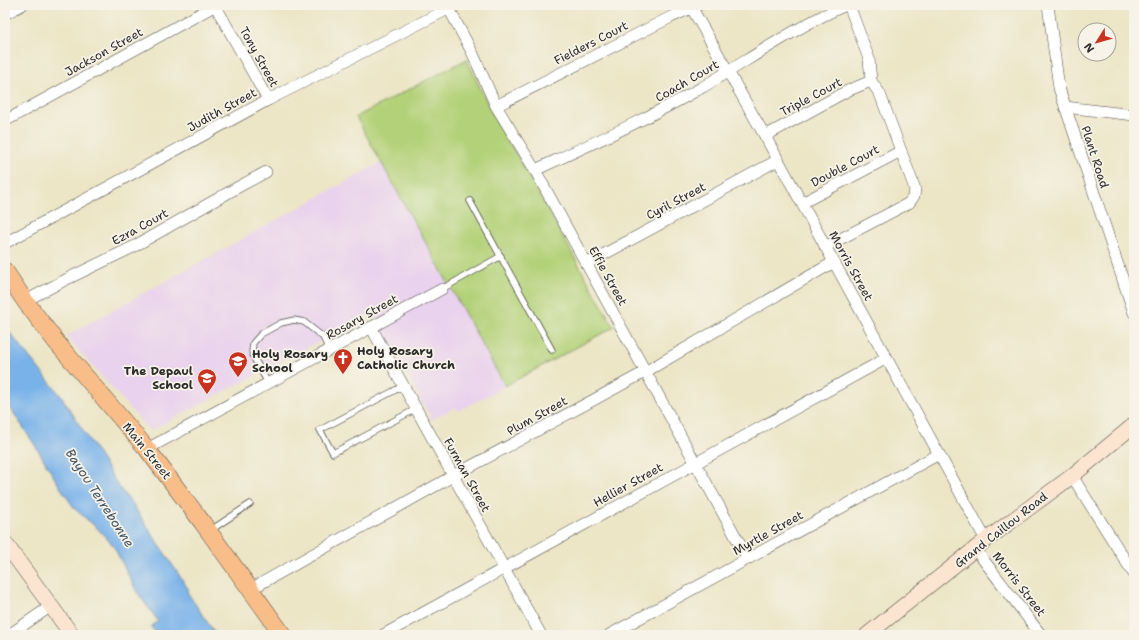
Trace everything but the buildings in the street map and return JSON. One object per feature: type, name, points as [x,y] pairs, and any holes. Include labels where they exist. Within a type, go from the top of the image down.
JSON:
[{"type":"main road","name":"Main Street","points":[[5,271],[25,301],[57,343],[147,449],[251,589],[283,635]]},
{"type":"main road","name":"Grand Caillou Road","points":[[867,635],[981,545],[1072,476],[1134,425]]},
{"type":"main road","points":[[5,543],[72,635]]},
{"type":"street","points":[[5,14],[22,5]]},
{"type":"street","name":"Tony Street","points":[[216,5],[268,100]]},
{"type":"street","name":"Jackson Street","points":[[5,121],[216,5]]},
{"type":"street","points":[[825,247],[909,203],[914,196],[915,189],[880,94],[871,81],[869,59],[847,5]]},
{"type":"street","name":"Coach Court","points":[[535,170],[662,110],[728,73],[820,16],[847,5]]},
{"type":"street","name":"Plant Road","points":[[1048,5],[1059,88],[1134,313]]},
{"type":"street","name":"Judith Street","points":[[5,243],[268,100],[450,6]]},
{"type":"street","name":"Effie Street","points":[[450,6],[496,106],[535,170],[748,559]]},
{"type":"street","name":"Morris Street","points":[[693,6],[728,73],[765,136],[939,454],[981,545],[1041,635]]},
{"type":"street","name":"Fielders Court","points":[[496,106],[693,6]]},
{"type":"street","name":"Triple Court","points":[[765,136],[847,92],[871,81]]},
{"type":"street","points":[[1065,107],[1134,115]]},
{"type":"street","name":"Double Court","points":[[802,203],[901,152]]},
{"type":"street","name":"Cyril Street","points":[[586,264],[778,160]]},
{"type":"street","name":"Ezra Court","points":[[25,301],[133,247],[266,172]]},
{"type":"street","name":"Plum Street","points":[[251,589],[453,476],[645,372],[834,262]]},
{"type":"street","name":"Rosary Street","points":[[147,449],[442,288]]},
{"type":"street","name":"Furman Street","points":[[371,327],[541,635]]},
{"type":"street","name":"Hellier Street","points":[[384,635],[887,358]]},
{"type":"street","name":"Myrtle Street","points":[[609,635],[939,454]]},
{"type":"street","points":[[1072,476],[1134,574]]},
{"type":"street","points":[[9,635],[51,606]]},
{"type":"lane","points":[[470,201],[552,350]]},
{"type":"lane","points":[[442,288],[500,256]]},
{"type":"lane","points":[[268,383],[252,352],[254,343],[261,334],[281,323],[294,320],[304,322],[323,337],[329,350]]},
{"type":"lane","points":[[403,386],[320,430],[333,453],[416,408]]},
{"type":"lane","points":[[209,532],[250,504]]},
{"type":"shaded area","points":[[382,162],[505,386],[459,411],[456,407],[432,420],[373,313],[150,431],[66,336]]},
{"type":"green space","points":[[467,59],[488,105],[614,327],[505,386],[356,117]]},
{"type":"water","name":"Bayou Terrebonne","points":[[5,327],[61,396],[121,490],[133,505],[189,590],[187,592],[216,635],[158,635],[151,627],[158,621],[137,592],[113,545],[97,528],[75,509],[13,412],[5,403]]},
{"type":"place","name":"Holy Rosary Catholic Church","points":[[343,375]]},
{"type":"place","name":"Holy Rosary School","points":[[238,378]]},
{"type":"place","name":"The Depaul School","points":[[207,395]]}]
